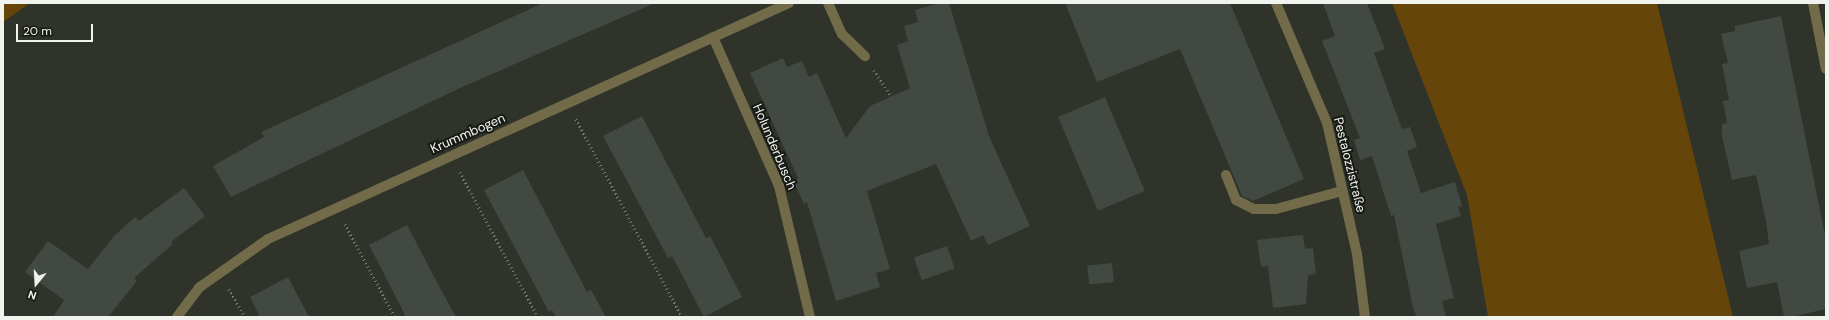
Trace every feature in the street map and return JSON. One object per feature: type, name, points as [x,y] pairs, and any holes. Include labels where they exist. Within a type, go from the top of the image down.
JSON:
[{"type":"street","name":"Krummbogen","points":[[177,317],[200,287],[268,238],[789,3]]},
{"type":"street","points":[[828,3],[842,34],[865,56]]},
{"type":"street","name":"Pestalozzistraße","points":[[1276,3],[1327,124],[1357,254],[1364,317]]},
{"type":"street","points":[[1813,3],[1826,69]]},
{"type":"street","name":"Holunderbusch","points":[[712,37],[779,186],[810,317]]},
{"type":"street","points":[[1226,175],[1236,200],[1254,209],[1276,209],[1342,192]]},
{"type":"path","points":[[567,103],[682,317]]},
{"type":"path","points":[[451,156],[538,317]]},
{"type":"path","points":[[336,208],[395,317]]},
{"type":"path","points":[[218,275],[245,317]]},
{"type":"shaded area","points":[[3,3],[30,3],[3,22]]},
{"type":"shaded area","points":[[1392,3],[1657,3],[1733,317],[1488,317],[1467,195]]},
{"type":"building","points":[[543,3],[655,3],[460,88],[231,197],[213,166],[264,137],[261,132]]},
{"type":"building","points":[[940,3],[949,3],[989,136],[1030,226],[988,245],[983,235],[971,241],[936,164],[867,191],[890,269],[876,273],[880,287],[836,301],[807,202],[804,204],[793,180],[798,178],[750,73],[783,58],[787,67],[802,61],[809,77],[817,73],[846,138],[870,106],[910,88],[897,45],[908,41],[904,26],[918,22],[915,10]]},
{"type":"building","points":[[1065,3],[1230,3],[1304,179],[1253,201],[1242,196],[1180,49],[1097,82]]},
{"type":"building","points":[[1323,3],[1367,3],[1385,49],[1374,53],[1402,129],[1410,127],[1417,147],[1407,151],[1421,193],[1455,182],[1462,206],[1458,207],[1461,216],[1436,224],[1454,298],[1442,301],[1446,317],[1417,317],[1413,308],[1394,215],[1391,216],[1372,156],[1360,160],[1354,140],[1360,138],[1322,41],[1335,36]]},
{"type":"building","points":[[1781,16],[1826,240],[1826,309],[1791,317],[1784,317],[1777,282],[1747,288],[1739,251],[1769,244],[1766,221],[1756,175],[1732,180],[1722,136],[1722,124],[1727,123],[1723,101],[1729,100],[1722,64],[1728,63],[1721,34],[1735,31],[1735,26]]},
{"type":"building","points":[[1105,97],[1145,191],[1098,211],[1058,117]]},
{"type":"building","points":[[642,116],[706,238],[710,236],[742,297],[704,317],[672,256],[668,258],[603,136]]},
{"type":"building","points":[[523,170],[587,292],[591,290],[606,317],[556,317],[552,310],[549,312],[484,190]]},
{"type":"building","points":[[184,188],[205,216],[171,242],[173,244],[134,278],[137,281],[108,317],[53,317],[64,300],[25,272],[48,241],[88,269],[114,236],[135,217],[139,221]]},
{"type":"building","points":[[407,225],[456,317],[406,317],[369,245]]},
{"type":"building","points":[[1303,235],[1305,249],[1313,248],[1316,274],[1308,275],[1306,304],[1273,308],[1268,266],[1261,267],[1257,240]]},
{"type":"building","points":[[947,246],[955,269],[922,280],[914,257]]},
{"type":"building","points":[[1112,263],[1114,282],[1089,285],[1087,266]]},
{"type":"building","points":[[288,277],[309,317],[260,317],[250,297]]}]
